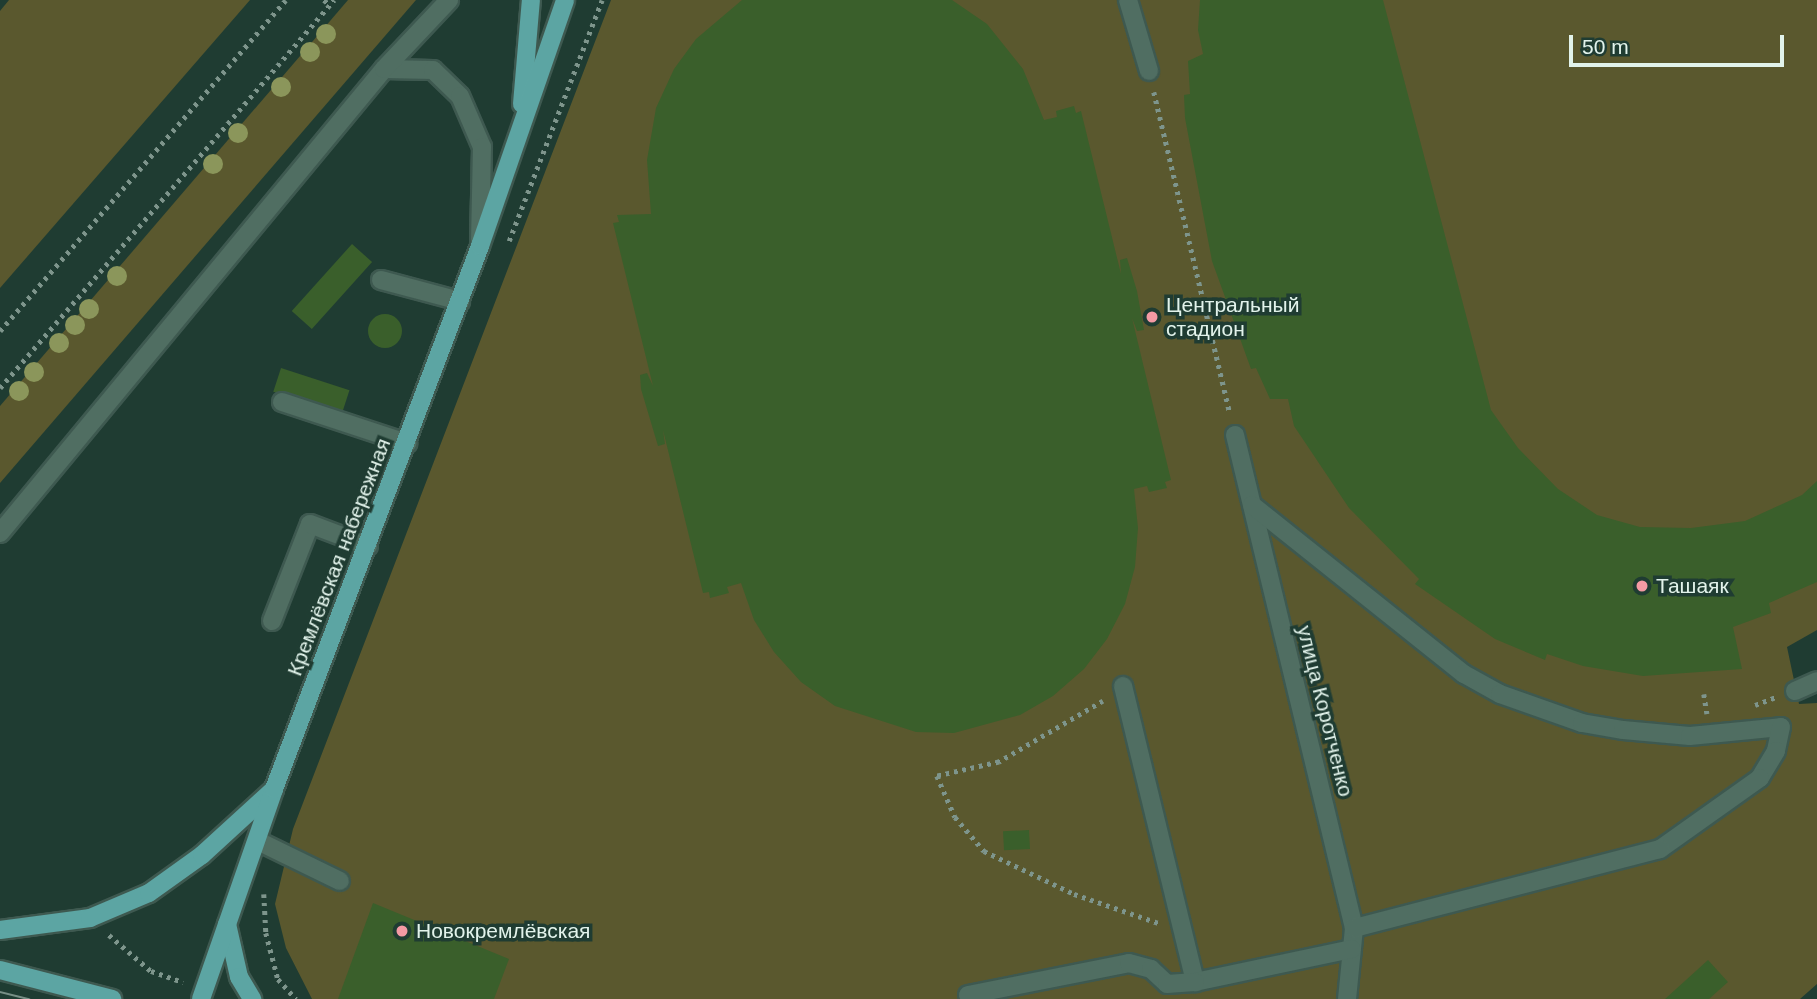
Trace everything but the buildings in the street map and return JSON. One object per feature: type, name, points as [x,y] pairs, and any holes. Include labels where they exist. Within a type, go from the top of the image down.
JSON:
[{"type":"main road","name":"Кремлёвская набережная","points":[[520,132],[531,0]]},
{"type":"main road","name":"Кремлёвская набережная","points":[[202,994],[227,925],[267,845],[274,789],[460,301],[565,0]]},
{"type":"main road","points":[[0,930],[90,918],[149,893],[202,855],[274,789]]},
{"type":"main road","points":[[227,925],[239,977],[252,999]]},
{"type":"main road","points":[[0,970],[111,999]]},
{"type":"street","points":[[0,533],[384,69],[449,0]]},
{"type":"street","points":[[1128,0],[1149,71]]},
{"type":"street","points":[[384,69],[433,71],[460,96],[482,147],[480,246]]},
{"type":"street","points":[[381,280],[460,301]]},
{"type":"street","points":[[282,402],[407,443]]},
{"type":"street","name":"улица Коротченко","points":[[1235,435],[1354,928],[1347,999]]},
{"type":"street","points":[[1252,505],[1464,674],[1500,694],[1581,723],[1623,730],[1690,736],[1781,727],[1776,751],[1760,778],[1660,849],[1354,928]]},
{"type":"street","points":[[272,621],[310,524],[368,546]]},
{"type":"street","points":[[1795,691],[1817,681]]},
{"type":"street","points":[[1122,686],[1195,982]]},
{"type":"street","points":[[267,845],[340,881]]},
{"type":"street","points":[[968,995],[1129,963],[1151,969],[1167,984],[1195,982],[1352,949]]},
{"type":"path","points":[[0,331],[286,0]]},
{"type":"path","points":[[324,0],[330,5]]},
{"type":"path","points":[[0,388],[334,0]]},
{"type":"path","points":[[506,248],[602,0]]},
{"type":"path","points":[[1149,71],[1235,435]]},
{"type":"path","points":[[1122,686],[1050,735],[999,762],[936,776],[955,817],[984,852],[1074,894],[1157,923],[1180,924]]},
{"type":"path","points":[[1745,708],[1795,691]]},
{"type":"path","points":[[1708,721],[1720,717]]},
{"type":"path","points":[[267,845],[264,896],[266,933],[278,979],[296,999]]},
{"type":"path","points":[[90,918],[151,971],[202,994]]},
{"type":"shaded area","points":[[9,0],[250,0],[0,288],[0,11]]},
{"type":"shaded area","points":[[348,0],[416,0],[0,483],[0,406]]},
{"type":"shaded area","name":"Центральный стадион","points":[[611,0],[1817,0],[1817,630],[1787,647],[1799,704],[1817,703],[1817,984],[1800,999],[312,999],[286,948],[275,904],[293,829]]},
{"type":"tram line","points":[[0,992],[29,999]]},
{"type":"place","name":"Центральный стадион","points":[[1152,317]]},
{"type":"place","name":"Ташаяк","points":[[1642,586]]},
{"type":"place","name":"Новокремлёвская","points":[[402,931]]}]
